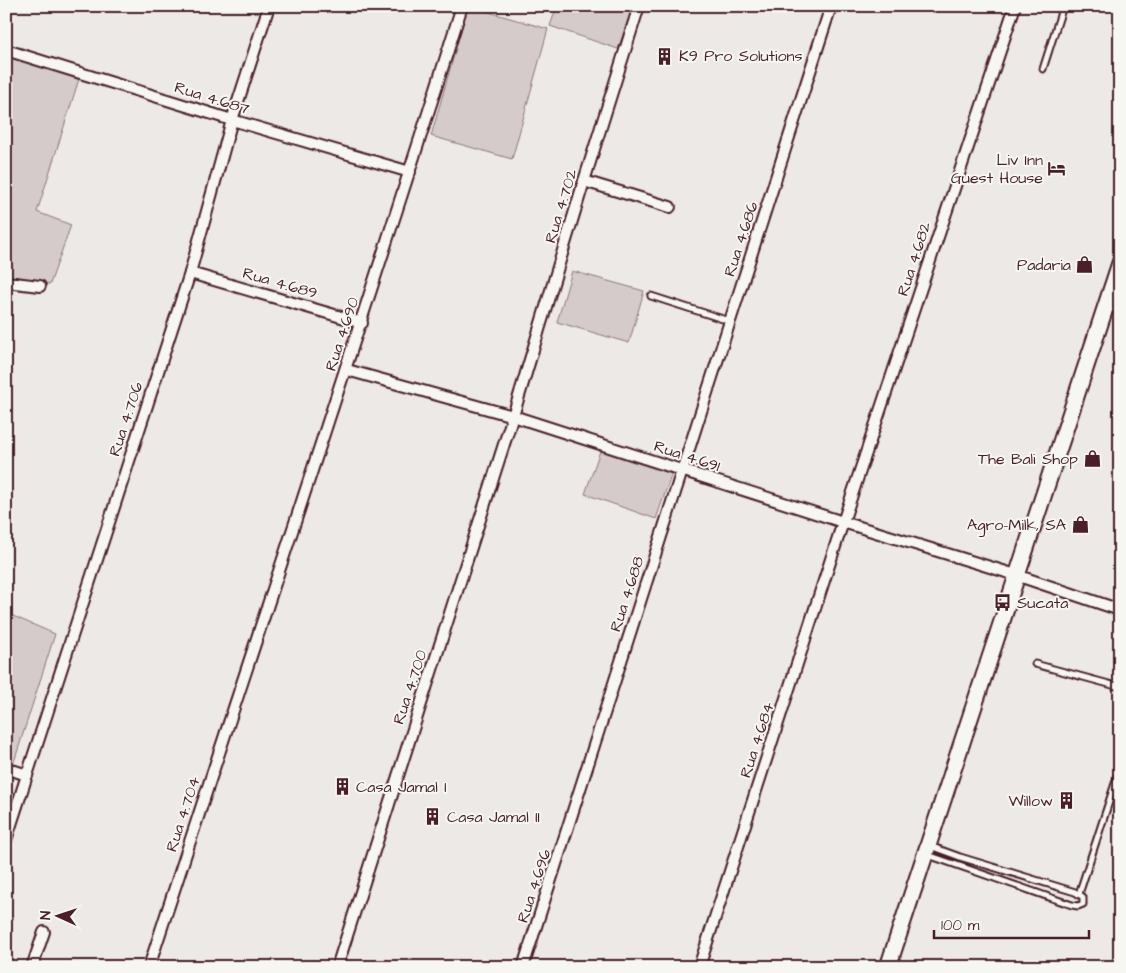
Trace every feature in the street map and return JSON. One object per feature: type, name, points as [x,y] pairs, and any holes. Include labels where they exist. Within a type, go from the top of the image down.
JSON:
[{"type":"main road","points":[[888,967],[1016,575],[1112,309],[1120,263]]},
{"type":"street","name":"Rua 4.706","points":[[6,840],[190,273],[232,120],[269,6]]},
{"type":"street","name":"Rua 4.690","points":[[246,670],[362,323],[462,6]]},
{"type":"street","name":"Rua 4.702","points":[[513,416],[639,6]]},
{"type":"street","name":"Rua 4.686","points":[[683,470],[831,6]]},
{"type":"street","name":"Rua 4.682","points":[[842,522],[1015,6]]},
{"type":"street","name":"Rua 4.687","points":[[6,50],[232,120],[410,172]]},
{"type":"street","points":[[584,181],[670,207]]},
{"type":"street","name":"Rua 4.689","points":[[190,273],[362,323]]},
{"type":"street","points":[[6,282],[40,286]]},
{"type":"street","name":"Rua 4.691","points":[[346,370],[513,416],[842,522],[1016,575],[1120,610]]},
{"type":"street","name":"Rua 4.700","points":[[337,967],[513,416]]},
{"type":"street","name":"Rua 4.688","points":[[600,728],[683,470]]},
{"type":"street","name":"Rua 4.684","points":[[699,967],[842,522]]},
{"type":"street","name":"Rua 4.704","points":[[149,967],[246,670]]},
{"type":"street","name":"Rua 4.696","points":[[523,967],[600,728]]},
{"type":"street","points":[[6,768],[27,775]]},
{"type":"street","points":[[32,967],[44,932]]},
{"type":"lane","points":[[1043,68],[1063,6]]},
{"type":"lane","points":[[651,296],[730,321]]},
{"type":"lane","points":[[1036,664],[1120,687]]},
{"type":"lane","points":[[1079,894],[1120,768]]},
{"type":"lane","points":[[927,849],[960,857],[1079,894],[1083,897],[1083,904],[1078,906],[1072,904],[927,849]]},
{"type":"shaded area","points":[[468,6],[548,29],[512,159],[431,136]]},
{"type":"shaded area","points":[[557,6],[618,6],[631,11],[618,49],[550,26]]},
{"type":"shaded area","points":[[6,56],[79,79],[37,212],[71,225],[50,284],[6,279]]},
{"type":"shaded area","points":[[572,271],[644,291],[629,343],[557,322]]},
{"type":"shaded area","points":[[601,448],[672,473],[656,519],[585,494]]},
{"type":"shaded area","points":[[6,613],[55,634],[6,787]]},
{"type":"place","name":"K9 Pro Solutions","points":[[665,56]]},
{"type":"place","name":"Liv Inn Guest House","points":[[1057,169]]},
{"type":"place","name":"Padaria","points":[[1085,265]]},
{"type":"place","name":"The Bali Shop","points":[[1092,459]]},
{"type":"place","name":"Agro-Milk, SA","points":[[1080,525]]},
{"type":"place","name":"Sucata","points":[[1003,603]]},
{"type":"place","name":"Casa Jamal I","points":[[342,787]]},
{"type":"place","name":"Willow","points":[[1067,801]]},
{"type":"place","name":"Casa Jamal II","points":[[433,817]]}]
